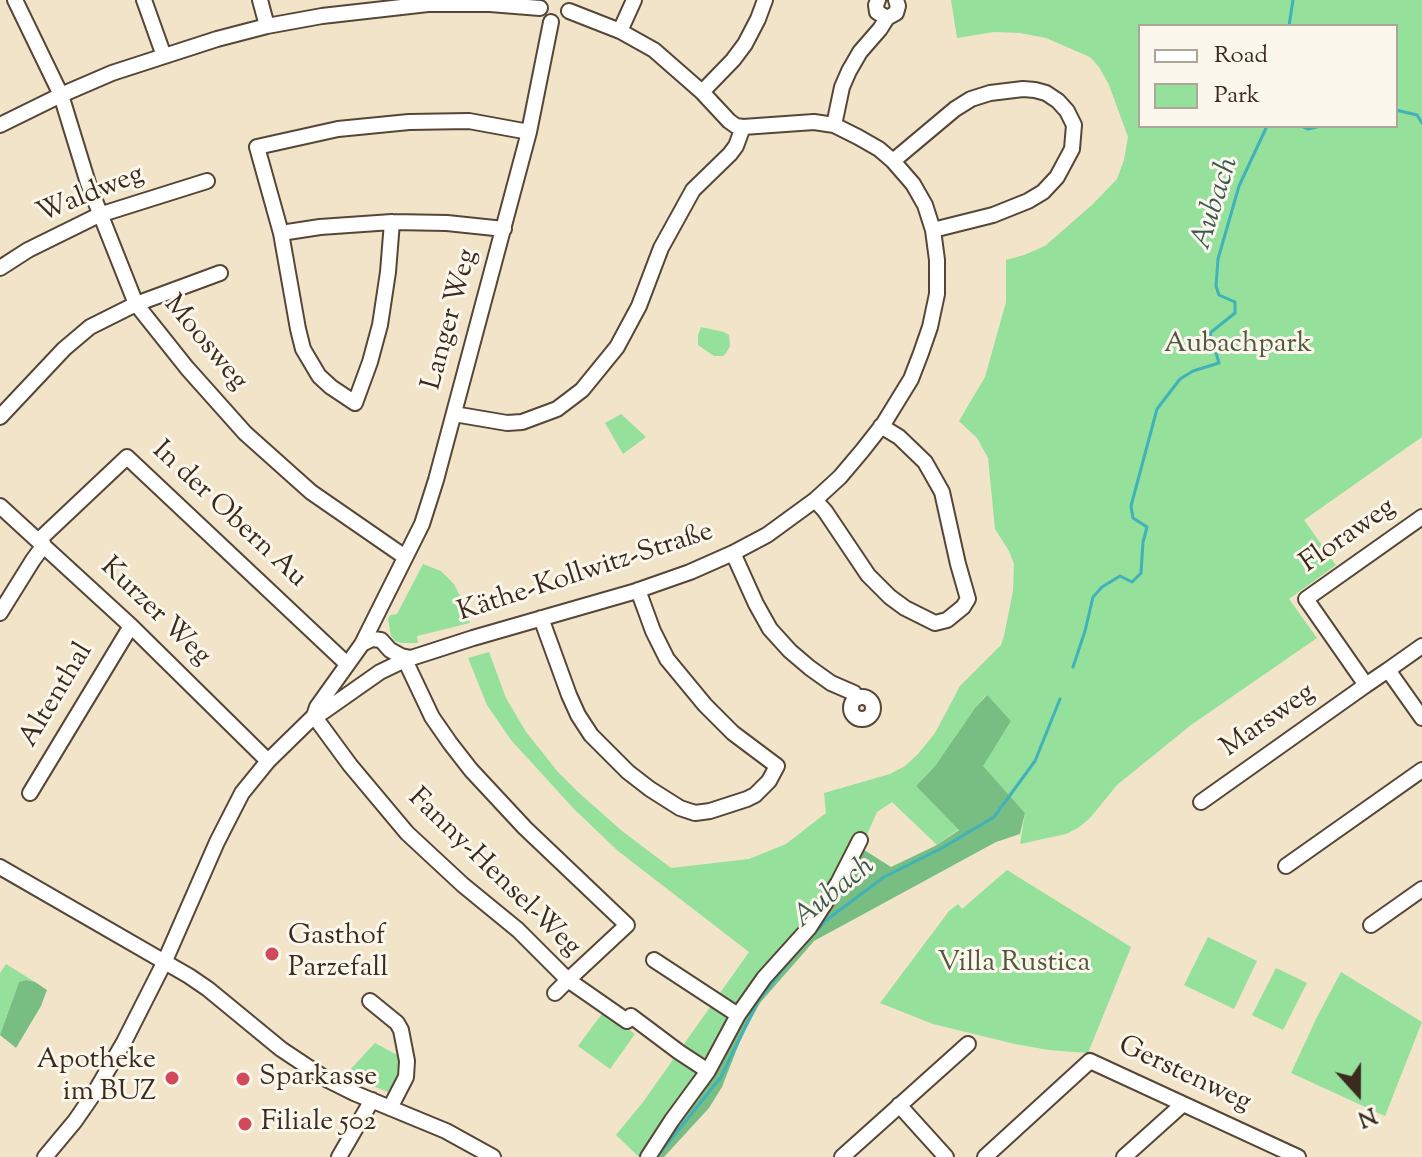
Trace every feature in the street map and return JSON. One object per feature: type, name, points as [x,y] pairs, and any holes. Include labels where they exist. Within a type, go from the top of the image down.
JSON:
[{"type":"street","name":"Moosweg","points":[[15,0],[61,95],[99,215],[136,304],[245,433],[311,492],[405,557]]},
{"type":"street","points":[[144,0],[164,56]]},
{"type":"street","points":[[260,0],[267,26]]},
{"type":"street","points":[[620,31],[634,0]]},
{"type":"street","points":[[702,92],[745,44],[765,0]]},
{"type":"street","points":[[878,0],[877,12],[887,18]]},
{"type":"street","points":[[834,125],[842,87],[849,71],[887,18],[896,13],[896,0]]},
{"type":"street","points":[[0,125],[112,73],[164,56],[267,26],[384,4],[541,4],[543,17],[551,22],[560,22],[568,16],[568,6],[654,50],[702,92],[729,121],[743,127],[736,146],[693,190],[661,248],[639,306],[617,347],[582,390],[557,409],[522,422],[507,423],[454,414]]},
{"type":"street","name":"Langer Weg","points":[[45,1157],[75,1121],[109,1069],[164,963],[222,830],[242,793],[268,761],[314,716],[317,707],[361,646],[422,524],[529,132],[551,22]]},
{"type":"street","points":[[893,161],[955,109],[971,99],[990,93],[1035,90],[1046,93],[1067,111],[1074,125],[1072,149],[1057,177],[1043,192],[993,215],[933,230]]},
{"type":"street","points":[[392,222],[380,325],[355,403],[319,376],[303,349],[281,233],[257,147],[338,129],[409,122],[469,121],[529,132]]},
{"type":"street","name":"Käthe-Kollwitz-Straße","points":[[314,716],[381,672],[408,659],[638,590],[733,553],[767,535],[815,500],[840,477],[881,426],[911,379],[930,327],[937,294],[933,230],[925,205],[913,184],[893,161],[879,149],[834,125],[814,122],[743,127]]},
{"type":"street","name":"Waldweg","points":[[0,268],[28,250],[99,215],[207,181]]},
{"type":"street","points":[[281,233],[392,222],[447,223],[504,229]]},
{"type":"street","points":[[0,417],[64,349],[90,327],[136,304],[220,273]]},
{"type":"street","points":[[815,500],[868,575],[905,608],[935,623],[947,620],[963,607],[968,599],[942,492],[925,462],[899,437],[881,426]]},
{"type":"street","name":"In der Obern Au","points":[[0,613],[42,543],[127,457],[347,664]]},
{"type":"street","name":"Kurzer Weg","points":[[0,506],[131,626],[268,761]]},
{"type":"street","name":"Floraweg","points":[[1366,685],[1306,599],[1422,517]]},
{"type":"street","points":[[733,553],[770,629],[810,668],[858,698]]},
{"type":"street","points":[[541,618],[578,715],[591,735],[628,772],[680,808],[695,813],[755,795],[769,781],[777,766],[733,733],[683,680],[667,659],[653,631],[638,590]]},
{"type":"street","points":[[372,621],[386,645],[390,662],[381,672],[370,672],[360,666],[357,654],[361,646],[372,639],[386,645],[408,659],[432,717],[471,770],[525,828],[627,925],[568,980],[627,1021],[631,1016],[708,1071]]},
{"type":"street","name":"Altenthal","points":[[30,793],[131,626]]},
{"type":"street","name":"Marsweg","points":[[1201,802],[1422,646]]},
{"type":"street","points":[[1388,670],[1422,718]]},
{"type":"street","name":"Fanny-Hensel-Weg","points":[[314,716],[407,833],[518,930],[568,980],[555,993]]},
{"type":"street","points":[[1286,866],[1422,770]]},
{"type":"street","points":[[648,1157],[708,1071],[750,994],[809,928],[838,883],[860,840]]},
{"type":"street","points":[[0,867],[208,989],[281,1049],[326,1079],[446,1131],[493,1157]]},
{"type":"street","points":[[1371,925],[1422,889]]},
{"type":"street","points":[[654,960],[738,1015]]},
{"type":"street","points":[[370,1001],[397,1023],[407,1061],[406,1077],[390,1108]]},
{"type":"street","points":[[842,1157],[968,1044]]},
{"type":"street","name":"Gerstenweg","points":[[985,1157],[1090,1061],[1183,1104],[1269,1152],[1298,1157]]},
{"type":"street","points":[[339,1157],[372,1100]]},
{"type":"street","points":[[1124,1157],[1183,1104]]},
{"type":"street","points":[[899,1105],[946,1157]]},
{"type":"green space","name":"Aubachpark","points":[[951,0],[1422,0],[1422,437],[1304,520],[1336,565],[1289,599],[1317,638],[1191,725],[1117,785],[1078,828],[1066,834],[1020,844],[1025,813],[982,766],[1011,721],[986,695],[935,766],[916,786],[959,829],[937,845],[892,802],[877,812],[861,848],[890,867],[754,997],[716,1073],[653,1157],[639,1157],[616,1135],[643,1102],[749,952],[618,851],[574,809],[511,740],[487,705],[468,658],[489,652],[506,698],[526,732],[558,772],[622,831],[671,868],[749,859],[786,844],[826,813],[824,793],[890,774],[918,754],[935,733],[960,686],[1001,645],[1013,591],[1014,564],[995,529],[988,458],[977,438],[959,421],[985,377],[1006,302],[1006,260],[1045,246],[1093,204],[1117,179],[1128,137],[1109,85],[1090,57],[1046,38],[994,32],[957,38]]},
{"type":"green space","points":[[701,327],[729,335],[730,346],[723,356],[714,356],[698,345]]},
{"type":"green space","points":[[621,414],[646,437],[623,454],[605,423]]},
{"type":"green space","points":[[423,564],[441,571],[454,584],[470,623],[417,636],[418,643],[401,643],[391,636],[388,619],[390,615],[397,614]]},
{"type":"green space","points":[[987,695],[1011,721],[983,766],[1025,813],[1020,834],[996,842],[814,941],[760,1003],[742,1036],[722,1087],[709,1108],[664,1157],[653,1157],[716,1073],[754,997],[861,848],[891,867],[937,845],[959,830],[916,786],[935,766]]},
{"type":"green space","name":"Villa Rustica","points":[[1007,870],[1131,947],[1088,1053],[1015,1044],[933,1024],[880,1003],[949,911],[958,904],[962,909]]},
{"type":"green space","points":[[1208,937],[1257,961],[1234,1009],[1184,985]]},
{"type":"green space","points":[[6,964],[35,982],[19,982],[0,1035],[0,973]]},
{"type":"green space","points":[[1276,968],[1307,983],[1283,1030],[1252,1015]]},
{"type":"green space","points":[[1341,972],[1422,1022],[1385,1116],[1291,1073]]},
{"type":"green space","points":[[26,980],[47,990],[16,1048],[0,1035],[19,982]]},
{"type":"green space","points":[[604,1011],[635,1034],[610,1069],[578,1046]]},
{"type":"green space","points":[[375,1043],[399,1056],[401,1068],[388,1092],[345,1075]]},
{"type":"waterway","name":"Aubach","points":[[1289,24],[1293,0]]},
{"type":"waterway","points":[[1398,110],[1417,115],[1422,123]]},
{"type":"waterway","name":"Aubach","points":[[1073,667],[1093,597],[1120,576],[1132,582],[1141,573],[1147,527],[1133,518],[1131,506],[1157,409],[1180,379],[1193,371],[1219,363],[1210,333],[1235,313],[1235,302],[1219,295],[1216,286],[1218,259],[1239,186],[1266,128]]},
{"type":"waterway","points":[[1306,128],[1312,128]]},
{"type":"waterway","name":"Aubach","points":[[813,934],[829,918],[884,877],[994,817],[1035,761],[1060,699]]},
{"type":"waterway","name":"Aubach","points":[[660,1153],[721,1077],[758,1001],[795,954]]},
{"type":"place","name":"Gasthof Parzefall","points":[[272,954]]},
{"type":"place","name":"Apotheke im BUZ","points":[[172,1078]]},
{"type":"place","name":"Sparkasse","points":[[243,1079]]},
{"type":"place","name":"Filiale 502","points":[[245,1124]]}]
